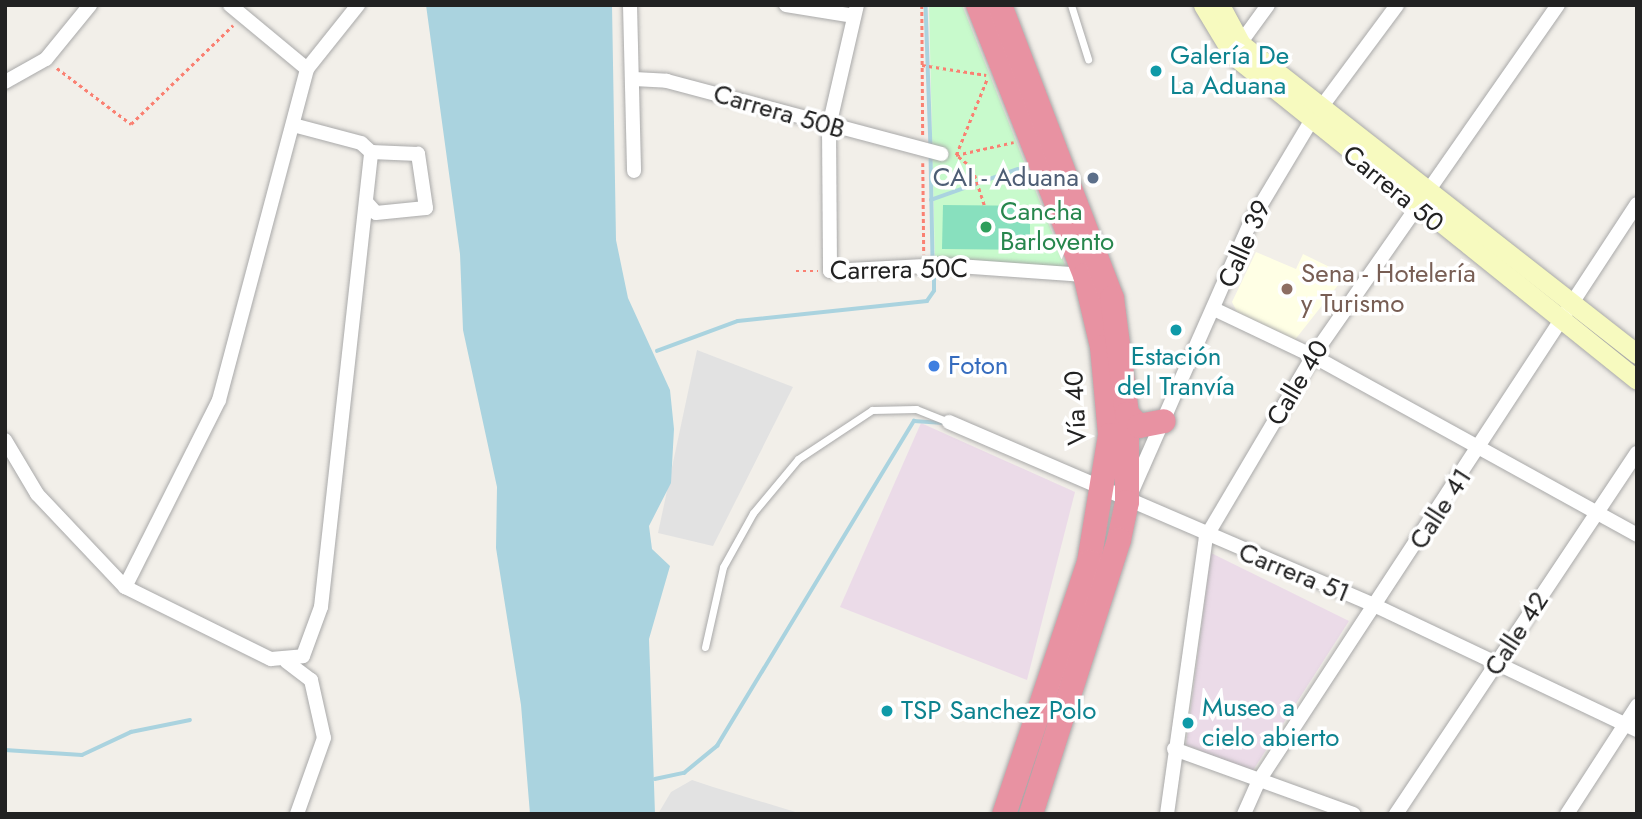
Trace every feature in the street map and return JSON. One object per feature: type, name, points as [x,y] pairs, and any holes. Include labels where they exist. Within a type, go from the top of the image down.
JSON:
[{"type":"highway","name":"Vía 40","points":[[978,5],[1085,275],[1107,381],[1115,498],[1089,562],[1004,814]]},
{"type":"highway","name":"Vía 40","points":[[1000,5],[1112,298],[1127,414],[1103,595],[1031,814]]},
{"type":"highway","points":[[1127,414],[1139,426],[1164,421]]},
{"type":"street","points":[[5,82],[46,59],[90,5]]},
{"type":"street","points":[[230,5],[240,18],[306,69]]},
{"type":"street","points":[[125,587],[219,400],[306,69],[358,5]]},
{"type":"street","points":[[630,5],[634,79],[634,171]]},
{"type":"street","points":[[786,5],[855,11],[830,126],[830,271]]},
{"type":"street","name":"Carrera 50","points":[[1203,5],[1236,49],[1316,114],[1413,206],[1637,380]]},
{"type":"street","name":"Carrera 50","points":[[1220,5],[1236,49]]},
{"type":"street","points":[[1236,49],[1268,5]]},
{"type":"street","name":"Calle 39","points":[[1115,498],[1164,421],[1216,310],[1250,223],[1316,114],[1397,5]]},
{"type":"street","name":"Calle 40","points":[[1167,814],[1174,749],[1206,537],[1313,356],[1425,188],[1558,5]]},
{"type":"street","name":"Carrera 50B","points":[[634,79],[667,81],[936,154]]},
{"type":"street","name":"Carrera 50","points":[[1316,114],[1425,188],[1637,354]]},
{"type":"street","points":[[293,125],[361,143],[371,152],[418,154],[426,208],[424,213],[376,213],[368,201]]},
{"type":"street","points":[[287,662],[303,656],[318,625],[368,201],[371,152]]},
{"type":"street","name":"Calle 41","points":[[1244,814],[1258,782],[1378,607],[1637,204]]},
{"type":"street","name":"Carrera 50C","points":[[830,271],[936,265],[1085,275]]},
{"type":"street","points":[[1216,310],[1313,356],[1597,510],[1637,535]]},
{"type":"street","name":"Carrera 51","points":[[949,422],[1115,498],[1378,607],[1631,728]]},
{"type":"street","points":[[5,440],[37,494],[125,587],[233,643],[287,662],[311,680],[324,738],[297,814]]},
{"type":"street","name":"Calle 42","points":[[1396,814],[1498,665],[1597,510],[1637,453]]},
{"type":"street","points":[[1567,814],[1631,728],[1637,706]]},
{"type":"street","points":[[1174,749],[1258,782],[1354,814]]},
{"type":"lane","points":[[1072,5],[1088,59]]},
{"type":"lane","points":[[705,647],[723,567],[753,513],[798,459],[872,410],[916,409],[949,422]]},
{"type":"path","points":[[46,59],[131,124],[240,18]]},
{"type":"path","points":[[922,65],[990,74]]},
{"type":"path","points":[[936,154],[994,67]]},
{"type":"path","points":[[936,154],[1024,140]]},
{"type":"path","points":[[936,154],[976,179],[985,205]]},
{"type":"path","name":"Carrera 50C","points":[[796,271],[830,271]]},
{"type":"shaded area","name":"Sena - Hotelería y Turismo","points":[[1256,252],[1296,269],[1303,254],[1346,275],[1294,341],[1237,312],[1232,302]]},
{"type":"shaded area","points":[[697,350],[793,387],[713,546],[658,533]]},
{"type":"shaded area","points":[[921,423],[1075,492],[1027,680],[840,607]]},
{"type":"shaded area","points":[[1211,553],[1349,621],[1252,772],[1186,745]]},
{"type":"shaded area","points":[[692,780],[802,814],[658,814],[671,792]]},
{"type":"green space","points":[[929,5],[962,5],[1067,270],[935,263]]},
{"type":"green space","name":"Cancha Barlovento","points":[[943,205],[1030,206],[1030,250],[942,249]]},
{"type":"water","points":[[426,5],[612,5],[616,240],[628,298],[670,390],[674,429],[671,483],[649,526],[652,549],[670,566],[649,639],[655,814],[530,814],[521,705],[496,548],[497,487],[463,330],[460,254]]},
{"type":"waterway","points":[[926,5],[931,146]]},
{"type":"waterway","points":[[931,154],[933,262]]},
{"type":"waterway","points":[[931,200],[1018,169]]},
{"type":"waterway","points":[[657,351],[738,321],[927,301],[934,291],[934,269]]},
{"type":"waterway","points":[[655,779],[684,773],[717,746],[914,421],[944,423]]},
{"type":"waterway","points":[[5,750],[82,755],[131,732],[190,720]]},
{"type":"place","name":"Galería De La Aduana","points":[[1156,71]]},
{"type":"place","name":"CAI - Aduana","points":[[1093,178]]},
{"type":"place","name":"Cancha Barlovento","points":[[986,227]]},
{"type":"place","name":"Sena - Hotelería y Turismo","points":[[1287,289]]},
{"type":"place","name":"Estación del Tranvía","points":[[1176,330]]},
{"type":"place","name":"Foton","points":[[934,366]]},
{"type":"place","name":"TSP Sanchez Polo","points":[[887,711]]},
{"type":"place","name":"Museo a cielo abierto","points":[[1188,723]]}]
